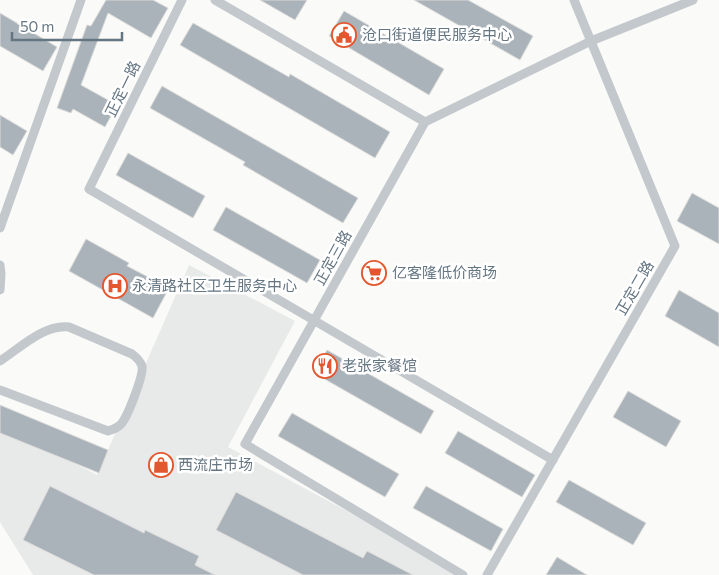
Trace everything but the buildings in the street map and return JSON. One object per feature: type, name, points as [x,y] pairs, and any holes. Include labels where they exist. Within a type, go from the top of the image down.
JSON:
[{"type":"lane","points":[[0,228],[81,0]]},
{"type":"lane","name":"正定一路","points":[[182,0],[89,189],[314,320]]},
{"type":"lane","points":[[215,0],[425,122],[591,41],[693,0]]},
{"type":"lane","name":"正定二路","points":[[487,575],[675,246],[574,0]]},
{"type":"lane","name":"正定三路","points":[[425,122],[245,444],[463,575]]},
{"type":"lane","points":[[0,265],[2,274],[0,290]]},
{"type":"lane","points":[[314,320],[553,460]]},
{"type":"lane","points":[[0,361],[46,330],[58,326],[69,327],[132,354],[140,361],[143,368],[141,379],[123,421],[116,428],[108,431],[0,390]]},
{"type":"shaded area","points":[[189,265],[295,321],[228,447],[466,575],[33,575],[0,522],[0,425],[97,475]]},
{"type":"place","name":"沧口街道便民服务中心","points":[[344,35]]},
{"type":"place","name":"亿客隆低价商场","points":[[374,273]]},
{"type":"place","name":"永清路社区卫生服务中心","points":[[115,286]]},
{"type":"place","name":"老张家餐馆","points":[[325,366]]},
{"type":"place","name":"西流庄市场","points":[[161,465]]}]
